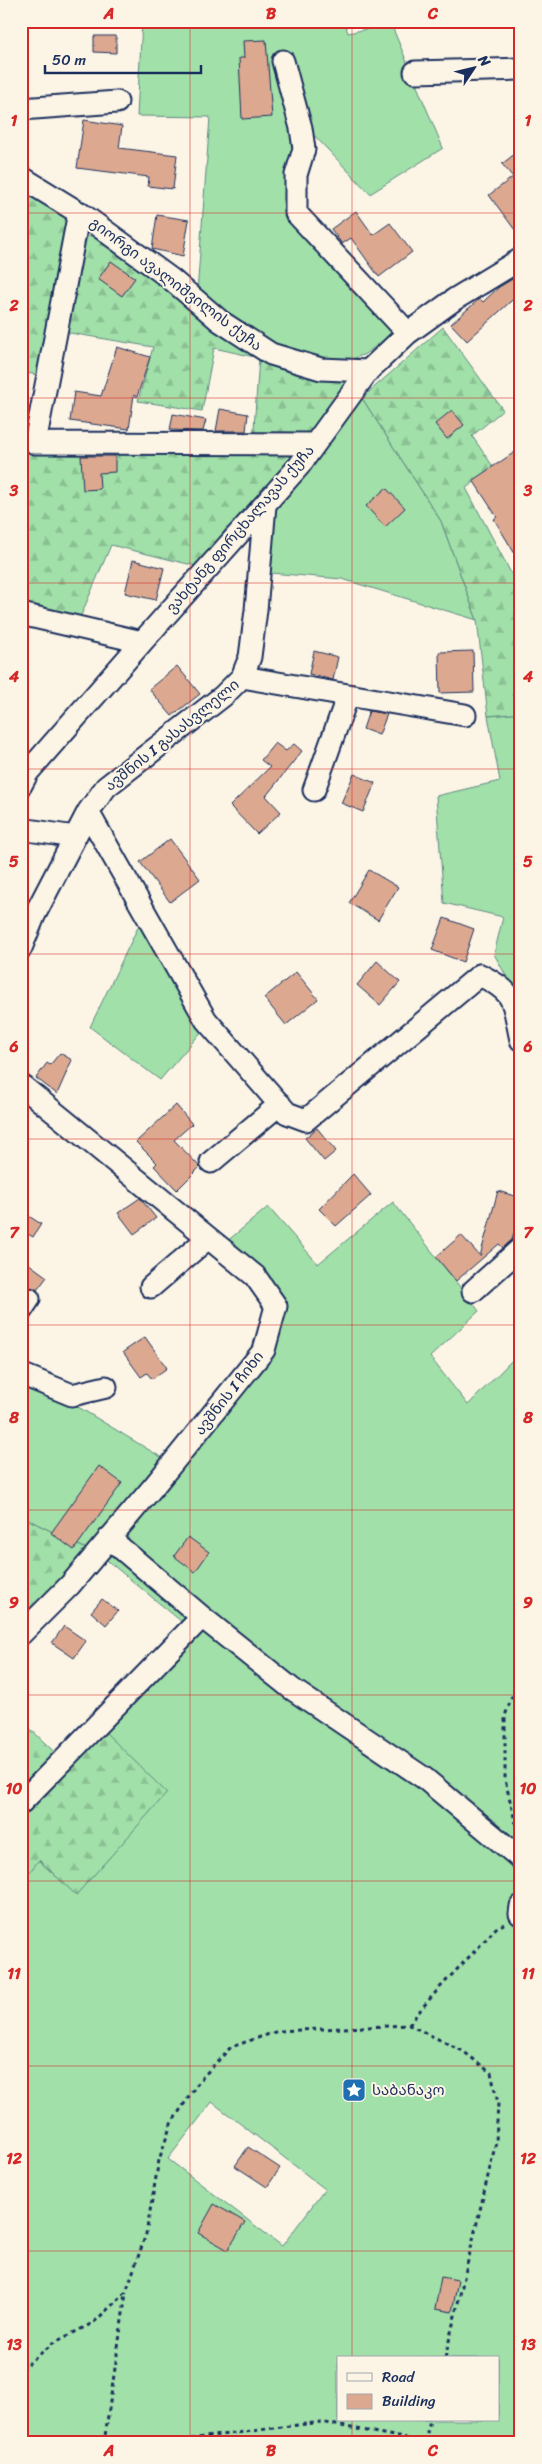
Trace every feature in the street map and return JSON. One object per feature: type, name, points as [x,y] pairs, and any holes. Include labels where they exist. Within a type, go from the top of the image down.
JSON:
[{"type":"street","points":[[283,61],[301,128],[304,149],[296,175],[296,213],[408,333]]},
{"type":"street","points":[[415,72],[521,69]]},
{"type":"street","points":[[21,109],[117,102]]},
{"type":"street","name":"გიორგი ავალიშვილის ქუჩა","points":[[21,177],[79,212],[171,279],[220,321],[271,354],[321,369],[368,371]]},
{"type":"street","points":[[79,212],[35,443],[315,444]]},
{"type":"street","name":"ვახტანგ ფირცხალავას ქუჩა","points":[[21,785],[28,772],[299,466],[368,371],[408,333],[455,299],[521,259]]},
{"type":"street","name":"ავშნის I გასასვლელი","points":[[21,948],[34,916],[88,812],[106,786],[223,696],[242,677],[250,657],[255,620],[265,505]]},
{"type":"street","points":[[21,614],[142,642]]},
{"type":"street","points":[[242,677],[465,715]]},
{"type":"street","points":[[314,790],[348,695]]},
{"type":"street","points":[[88,812],[206,1020],[287,1113],[306,1120],[480,975],[503,987],[516,1001],[521,1040]]},
{"type":"street","points":[[21,829],[75,837]]},
{"type":"street","name":"ავშნის I ჩიხი","points":[[21,1085],[255,1276],[276,1306],[264,1350],[154,1486],[70,1585],[21,1634]]},
{"type":"street","points":[[211,1162],[280,1104]]},
{"type":"street","points":[[151,1287],[208,1238]]},
{"type":"street","points":[[473,1291],[521,1248]]},
{"type":"street","points":[[21,1374],[72,1395],[106,1387]]},
{"type":"street","points":[[109,1538],[202,1617],[292,1689],[424,1778],[521,1859]]},
{"type":"street","points":[[21,1802],[202,1617]]},
{"type":"path","points":[[515,1688],[505,1716],[505,1780],[518,1834]]},
{"type":"path","points":[[409,2025],[427,2000],[456,1973],[496,1928],[520,1910]]},
{"type":"path","points":[[104,2443],[126,2292],[146,2234],[159,2160],[171,2124],[199,2081],[231,2046],[278,2031],[409,2025],[463,2051],[492,2073],[498,2103],[494,2151],[445,2356]]},
{"type":"path","points":[[21,2370],[53,2344],[93,2323],[126,2292]]},
{"type":"path","points":[[159,2443],[321,2422],[424,2443],[429,2422]]},
{"type":"green space","points":[[142,21],[344,21],[348,33],[391,24],[443,148],[370,194],[309,130],[286,216],[396,332],[365,354],[343,363],[275,349],[197,293],[210,117],[137,116]]},
{"type":"green space","points":[[21,187],[71,215],[38,375],[21,372]]},
{"type":"green space","points":[[99,233],[229,336],[347,381],[313,437],[253,442],[259,358],[214,348],[202,411],[138,401],[153,347],[64,332],[84,238]]},
{"type":"green space","points":[[443,327],[503,410],[472,436],[494,468],[466,488],[521,592],[521,713],[488,716],[477,620],[441,521],[362,398]]},
{"type":"green space","points":[[362,398],[441,521],[477,620],[342,579],[270,573],[276,502]]},
{"type":"green space","points":[[21,447],[302,451],[200,567],[111,545],[79,620],[21,608]]},
{"type":"green space","points":[[521,713],[521,1003],[494,954],[503,917],[444,903],[436,796],[500,781],[488,716]]},
{"type":"green space","points":[[140,923],[203,1030],[160,1080],[90,1027]]},
{"type":"green space","points":[[393,1202],[479,1311],[430,1357],[468,1405],[521,1351],[521,2443],[21,2443],[21,1883],[38,1860],[77,1895],[102,1729],[193,1631],[103,1557],[284,1304],[225,1243],[268,1207],[318,1264]],"holes":[[[212,2102],[325,2189],[282,2246],[168,2159]]]},
{"type":"green space","points":[[21,1382],[70,1402],[164,1459],[88,1550],[21,1516]]},
{"type":"green space","points":[[21,1516],[88,1550],[23,1620],[21,1619]]},
{"type":"green space","points":[[21,1720],[68,1765],[102,1729],[167,1793],[76,1895],[39,1860],[21,1883]]},
{"type":"building","points":[[94,36],[116,36],[116,53],[94,52]]},
{"type":"building","points":[[266,40],[272,117],[242,119],[239,58],[244,58],[243,41]]},
{"type":"building","points":[[84,120],[122,126],[119,148],[177,155],[173,189],[148,186],[149,177],[77,168]]},
{"type":"building","points":[[521,149],[521,238],[489,195],[513,177],[502,164]]},
{"type":"building","points":[[356,211],[373,235],[390,223],[412,252],[379,277],[351,238],[342,244],[331,229]]},
{"type":"building","points":[[157,215],[189,220],[183,256],[152,249]]},
{"type":"building","points":[[111,261],[135,278],[122,296],[98,279]]},
{"type":"building","points":[[521,274],[521,292],[467,341],[451,324],[478,300],[480,299],[483,302],[499,287]]},
{"type":"building","points":[[117,347],[150,357],[137,397],[134,395],[129,429],[70,421],[74,392],[101,396]]},
{"type":"building","points":[[220,409],[248,414],[246,431],[216,431]]},
{"type":"building","points":[[452,410],[464,425],[447,439],[435,424]]},
{"type":"building","points":[[173,414],[206,420],[203,431],[170,430]]},
{"type":"building","points":[[521,448],[521,564],[494,519],[497,517],[473,480]]},
{"type":"building","points":[[81,456],[115,456],[115,472],[99,473],[100,489],[83,490]]},
{"type":"building","points":[[386,488],[405,508],[385,527],[366,506]]},
{"type":"building","points":[[133,560],[164,568],[156,600],[125,593]]},
{"type":"building","points":[[314,651],[338,657],[333,680],[309,674]]},
{"type":"building","points":[[473,651],[474,692],[440,693],[439,652]]},
{"type":"building","points":[[177,666],[200,694],[172,716],[149,689]]},
{"type":"building","points":[[369,711],[387,714],[379,735],[363,729]]},
{"type":"building","points":[[275,743],[286,751],[294,744],[302,751],[266,796],[281,812],[257,834],[230,806],[270,767],[261,760]]},
{"type":"building","points":[[354,774],[375,783],[363,812],[341,803]]},
{"type":"building","points":[[170,839],[200,879],[170,902],[140,862]]},
{"type":"building","points":[[369,870],[398,887],[378,920],[349,903]]},
{"type":"building","points":[[444,918],[474,929],[463,962],[432,950]]},
{"type":"building","points":[[377,961],[400,982],[380,1005],[357,985]]},
{"type":"building","points":[[296,972],[318,999],[286,1025],[264,998]]},
{"type":"building","points":[[60,1053],[72,1060],[57,1094],[36,1078],[47,1063],[50,1065]]},
{"type":"building","points":[[176,1105],[192,1124],[174,1140],[200,1167],[177,1190],[154,1166],[157,1163],[136,1142]]},
{"type":"building","points":[[317,1128],[336,1151],[324,1161],[305,1138]]},
{"type":"building","points":[[353,1174],[371,1195],[336,1226],[319,1209]]},
{"type":"building","points":[[498,1191],[521,1198],[521,1208],[512,1240],[503,1248],[499,1244],[456,1281],[436,1257],[461,1235],[480,1256]]},
{"type":"building","points":[[140,1198],[156,1218],[134,1234],[118,1213]]},
{"type":"building","points":[[21,1211],[41,1224],[33,1237],[21,1230]]},
{"type":"building","points":[[21,1258],[47,1277],[37,1290],[21,1283]]},
{"type":"building","points":[[145,1337],[167,1368],[152,1379],[147,1373],[141,1377],[123,1352]]},
{"type":"building","points":[[99,1466],[122,1483],[74,1550],[51,1533]]},
{"type":"building","points":[[188,1537],[209,1552],[195,1572],[174,1556]]},
{"type":"building","points":[[102,1599],[118,1611],[106,1625],[91,1612]]},
{"type":"building","points":[[64,1626],[86,1641],[74,1658],[52,1643]]},
{"type":"building","points":[[248,2147],[280,2168],[267,2187],[235,2166]]},
{"type":"building","points":[[214,2204],[245,2222],[228,2250],[198,2233]]},
{"type":"building","points":[[441,2277],[458,2280],[452,2312],[435,2309]]},
{"type":"place","name":"საბანაკო","points":[[354,2090]]}]
